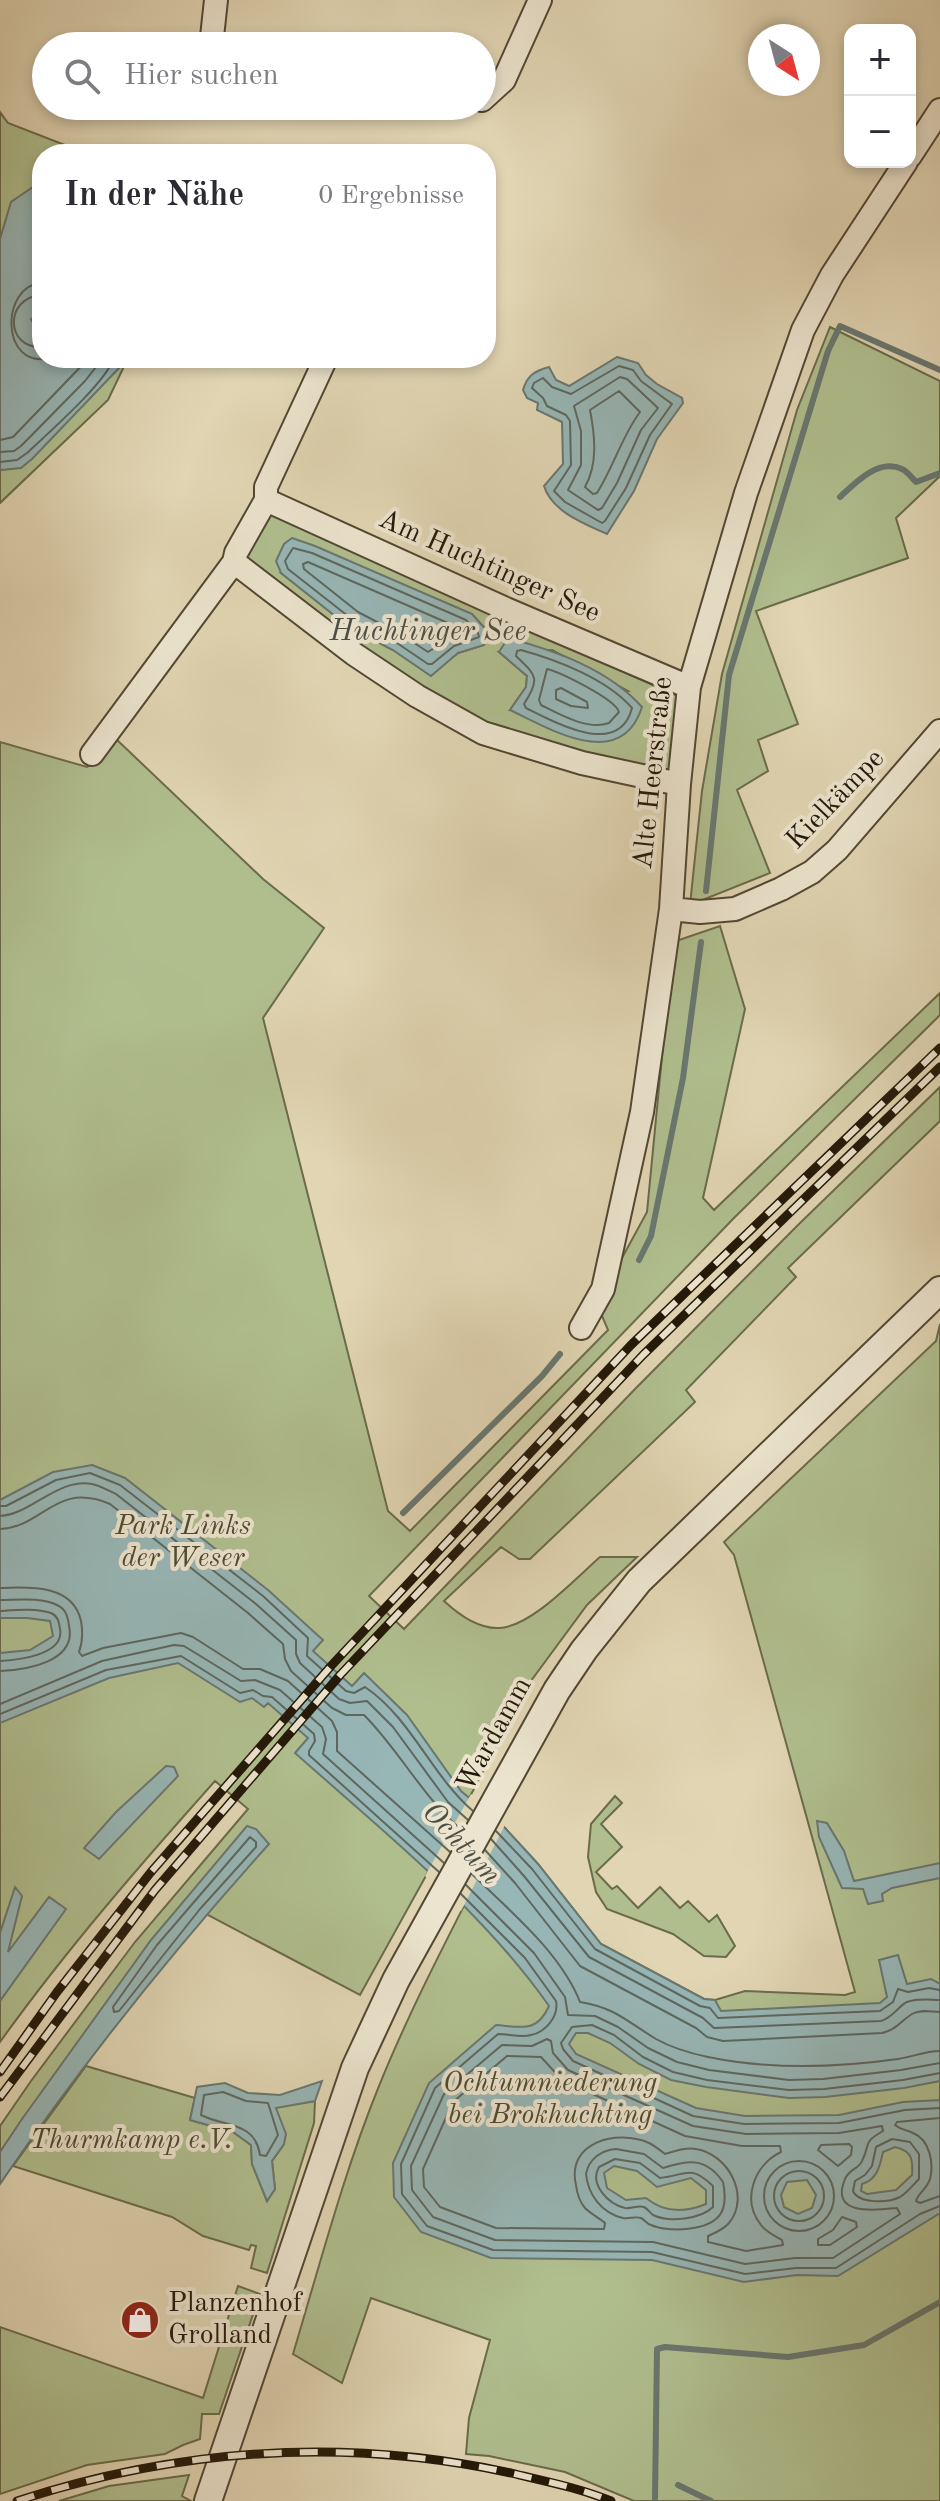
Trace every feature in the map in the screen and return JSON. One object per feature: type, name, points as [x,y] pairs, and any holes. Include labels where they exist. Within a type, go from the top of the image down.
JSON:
[{"type":"street","points":[[213,32],[216,0]]},
{"type":"street","points":[[496,87],[504,80],[540,0]]},
{"type":"street","points":[[916,147],[940,110]]},
{"type":"street","name":"Alte Heerstraße","points":[[581,1328],[603,1289],[642,1112],[671,909],[689,687],[746,493],[803,330],[832,275],[902,168]]},
{"type":"street","points":[[92,754],[234,562],[266,500],[266,487],[322,368]]},
{"type":"street","name":"Am Huchtinger See","points":[[266,500],[506,609],[689,687]]},
{"type":"street","points":[[234,562],[354,654],[417,696],[483,733],[582,763],[679,784]]},
{"type":"street","name":"Kielkämpe","points":[[671,909],[700,912],[735,909],[812,872],[837,850],[940,731]]},
{"type":"street","name":"Wardamm","points":[[208,2501],[355,2068],[396,1980],[557,1690],[639,1581],[940,1290]]},
{"type":"green space","points":[[0,112],[8,123],[62,144],[32,144],[32,368],[123,368],[108,400],[0,503]]},
{"type":"green space","points":[[830,327],[940,381],[940,476],[896,518],[908,558],[756,611],[798,724],[758,740],[768,771],[737,790],[770,873],[690,905],[702,791],[722,674],[797,410]]},
{"type":"green space","points":[[271,514],[680,697],[671,769],[665,773],[576,753],[531,741],[489,724],[425,689],[363,649],[246,561],[247,554]],"holes":[[[357,565],[472,614],[489,633],[484,645],[458,653],[430,675],[393,650],[349,627],[281,573]],[[552,650],[628,691],[510,710],[526,687],[527,676],[499,652]]]},
{"type":"green space","name":"Park Links der Weser","points":[[115,738],[263,879],[324,928],[263,1018],[388,1511],[410,1531],[608,1330],[597,1304],[647,1212],[673,942],[720,926],[745,1009],[703,1198],[714,1210],[940,993],[940,1015],[733,1219],[369,1596],[404,1629],[636,1388],[940,1087],[940,1121],[788,1268],[796,1277],[686,1390],[695,1402],[530,1559],[519,1559],[501,1547],[444,1601],[462,1616],[484,1626],[512,1626],[539,1611],[600,1557],[637,1557],[587,1605],[525,1689],[474,1789],[360,1995],[206,1914],[187,1898],[151,1940],[0,2152],[0,2126],[31,2081],[135,1942],[248,1809],[215,1781],[104,1908],[0,2042],[0,742],[87,767],[101,759]]},
{"type":"green space","name":"Ochtumniederung bei Brokhuchting","points":[[940,1324],[940,2501],[634,2501],[565,2472],[466,2454],[469,2418],[490,2340],[371,2298],[342,2383],[293,2354],[344,2185],[379,2086],[423,1988],[504,1827],[538,1864],[601,1944],[704,1999],[715,2000],[745,1991],[845,1995],[855,1992],[734,1555],[724,1542],[936,1341]]},
{"type":"green space","points":[[615,1796],[622,1803],[601,1824],[622,1847],[596,1872],[612,1889],[617,1886],[638,1908],[660,1887],[680,1908],[688,1901],[709,1922],[717,1915],[735,1946],[726,1957],[704,1956],[673,1934],[607,1909],[596,1892],[588,1857],[591,1824]]},
{"type":"green space","name":"Thurmkamp e.V.","points":[[86,2066],[195,2098],[190,2120],[233,2132],[251,2145],[252,2164],[267,2201],[275,2189],[272,2161],[284,2144],[275,2107],[315,2101],[314,2123],[267,2273],[251,2268],[256,2246],[251,2245],[249,2250],[203,2236],[172,2217],[13,2166]]},
{"type":"green space","points":[[238,2286],[260,2294],[219,2414],[202,2414],[200,2439],[165,2454],[87,2465],[0,2494],[0,2327],[203,2398]]},
{"type":"green space","points":[[189,2475],[182,2496],[191,2501],[59,2501],[109,2486]]},
{"type":"water","points":[[32,188],[32,368],[119,368],[32,459],[21,468],[2,470],[0,239],[11,202]]},
{"type":"water","points":[[617,357],[638,363],[646,375],[682,398],[683,403],[657,439],[634,491],[607,534],[570,516],[548,495],[544,486],[563,464],[562,422],[537,410],[538,403],[527,398],[523,390],[535,372],[549,367],[556,380],[569,386]]},
{"type":"water","name":"Huchtinger See","points":[[292,538],[472,614],[489,633],[484,645],[458,653],[431,676],[393,650],[349,627],[281,573],[276,561],[284,544]]},
{"type":"water","name":"Huchtinger See","points":[[508,638],[580,663],[613,682],[642,707],[632,727],[618,738],[602,742],[583,740],[564,735],[510,710],[526,687],[527,676],[499,652]]},
{"type":"water","name":"Ochtum","points":[[92,1465],[125,1478],[268,1590],[323,1640],[313,1651],[352,1686],[364,1673],[407,1715],[461,1791],[504,1827],[538,1864],[601,1944],[704,1999],[715,2000],[721,2011],[880,2003],[887,1997],[879,1960],[898,1955],[907,1984],[931,1979],[940,1984],[940,2081],[904,2088],[789,2098],[671,2080],[588,2033],[576,2033],[569,2044],[576,2054],[696,2108],[745,2116],[839,2115],[903,2102],[940,2100],[940,2213],[838,2276],[797,2275],[744,2282],[652,2260],[491,2258],[421,2232],[394,2197],[393,2163],[429,2083],[496,2025],[521,2027],[534,2024],[549,2006],[462,1904],[295,1753],[308,1738],[268,1703],[264,1707],[252,1698],[240,1702],[178,1663],[109,1678],[0,1723],[0,1653],[30,1650],[53,1636],[50,1621],[0,1618],[0,1500],[53,1472]],"holes":[[[895,2147],[910,2156],[912,2175],[896,2190],[867,2194],[861,2191],[862,2184],[877,2172],[883,2152]],[[614,2166],[637,2171],[657,2187],[691,2178],[706,2190],[706,2204],[674,2210],[660,2207],[646,2198],[626,2200],[607,2188],[604,2173]],[[807,2180],[816,2195],[812,2208],[798,2214],[784,2207],[781,2195],[787,2182]]]},
{"type":"water","points":[[166,1766],[174,1767],[178,1776],[99,1859],[84,1848],[116,1812]]},
{"type":"water","points":[[817,1821],[827,1823],[844,1851],[854,1881],[940,1863],[940,1878],[892,1888],[882,1894],[883,1901],[868,1904],[863,1889],[842,1888],[819,1837]]},
{"type":"water","points":[[247,1826],[256,1829],[269,1844],[129,2010],[0,2184],[0,2152],[22,2119],[151,1940]]},
{"type":"water","points":[[15,1887],[22,1896],[8,1952],[49,1897],[66,1909],[0,2001],[0,1933]]},
{"type":"water","points":[[322,2081],[315,2101],[276,2108],[286,2134],[284,2144],[272,2161],[275,2189],[267,2201],[252,2164],[251,2145],[233,2132],[190,2120],[197,2087],[225,2083],[248,2093],[280,2095]]},
{"type":"pier","points":[[471,1794],[506,1823],[461,1911],[425,1876]]},
{"type":"waterway","points":[[706,891],[729,675],[828,351],[840,326],[940,370]]},
{"type":"waterway","points":[[840,497],[868,474],[884,467],[902,469],[916,482],[940,473]]},
{"type":"waterway","points":[[639,1260],[651,1236],[683,1078],[701,942]]},
{"type":"waterway","points":[[403,1513],[542,1376],[560,1354]]},
{"type":"waterway","points":[[655,2498],[657,2349],[665,2347],[788,2357],[864,2345],[940,2302]]},
{"type":"waterway","points":[[678,2485],[711,2501]]},
{"type":"railway","points":[[0,2072],[57,1992],[151,1872],[331,1666],[631,1345],[940,1048]]},
{"type":"railway","points":[[0,2097],[155,1890],[341,1674],[643,1355],[940,1067]]},
{"type":"railway","points":[[17,2501],[139,2469],[201,2459],[324,2452],[449,2462],[549,2482],[611,2501]]},
{"type":"place","name":"Planzenhof Grolland","points":[[140,2320]]}]
